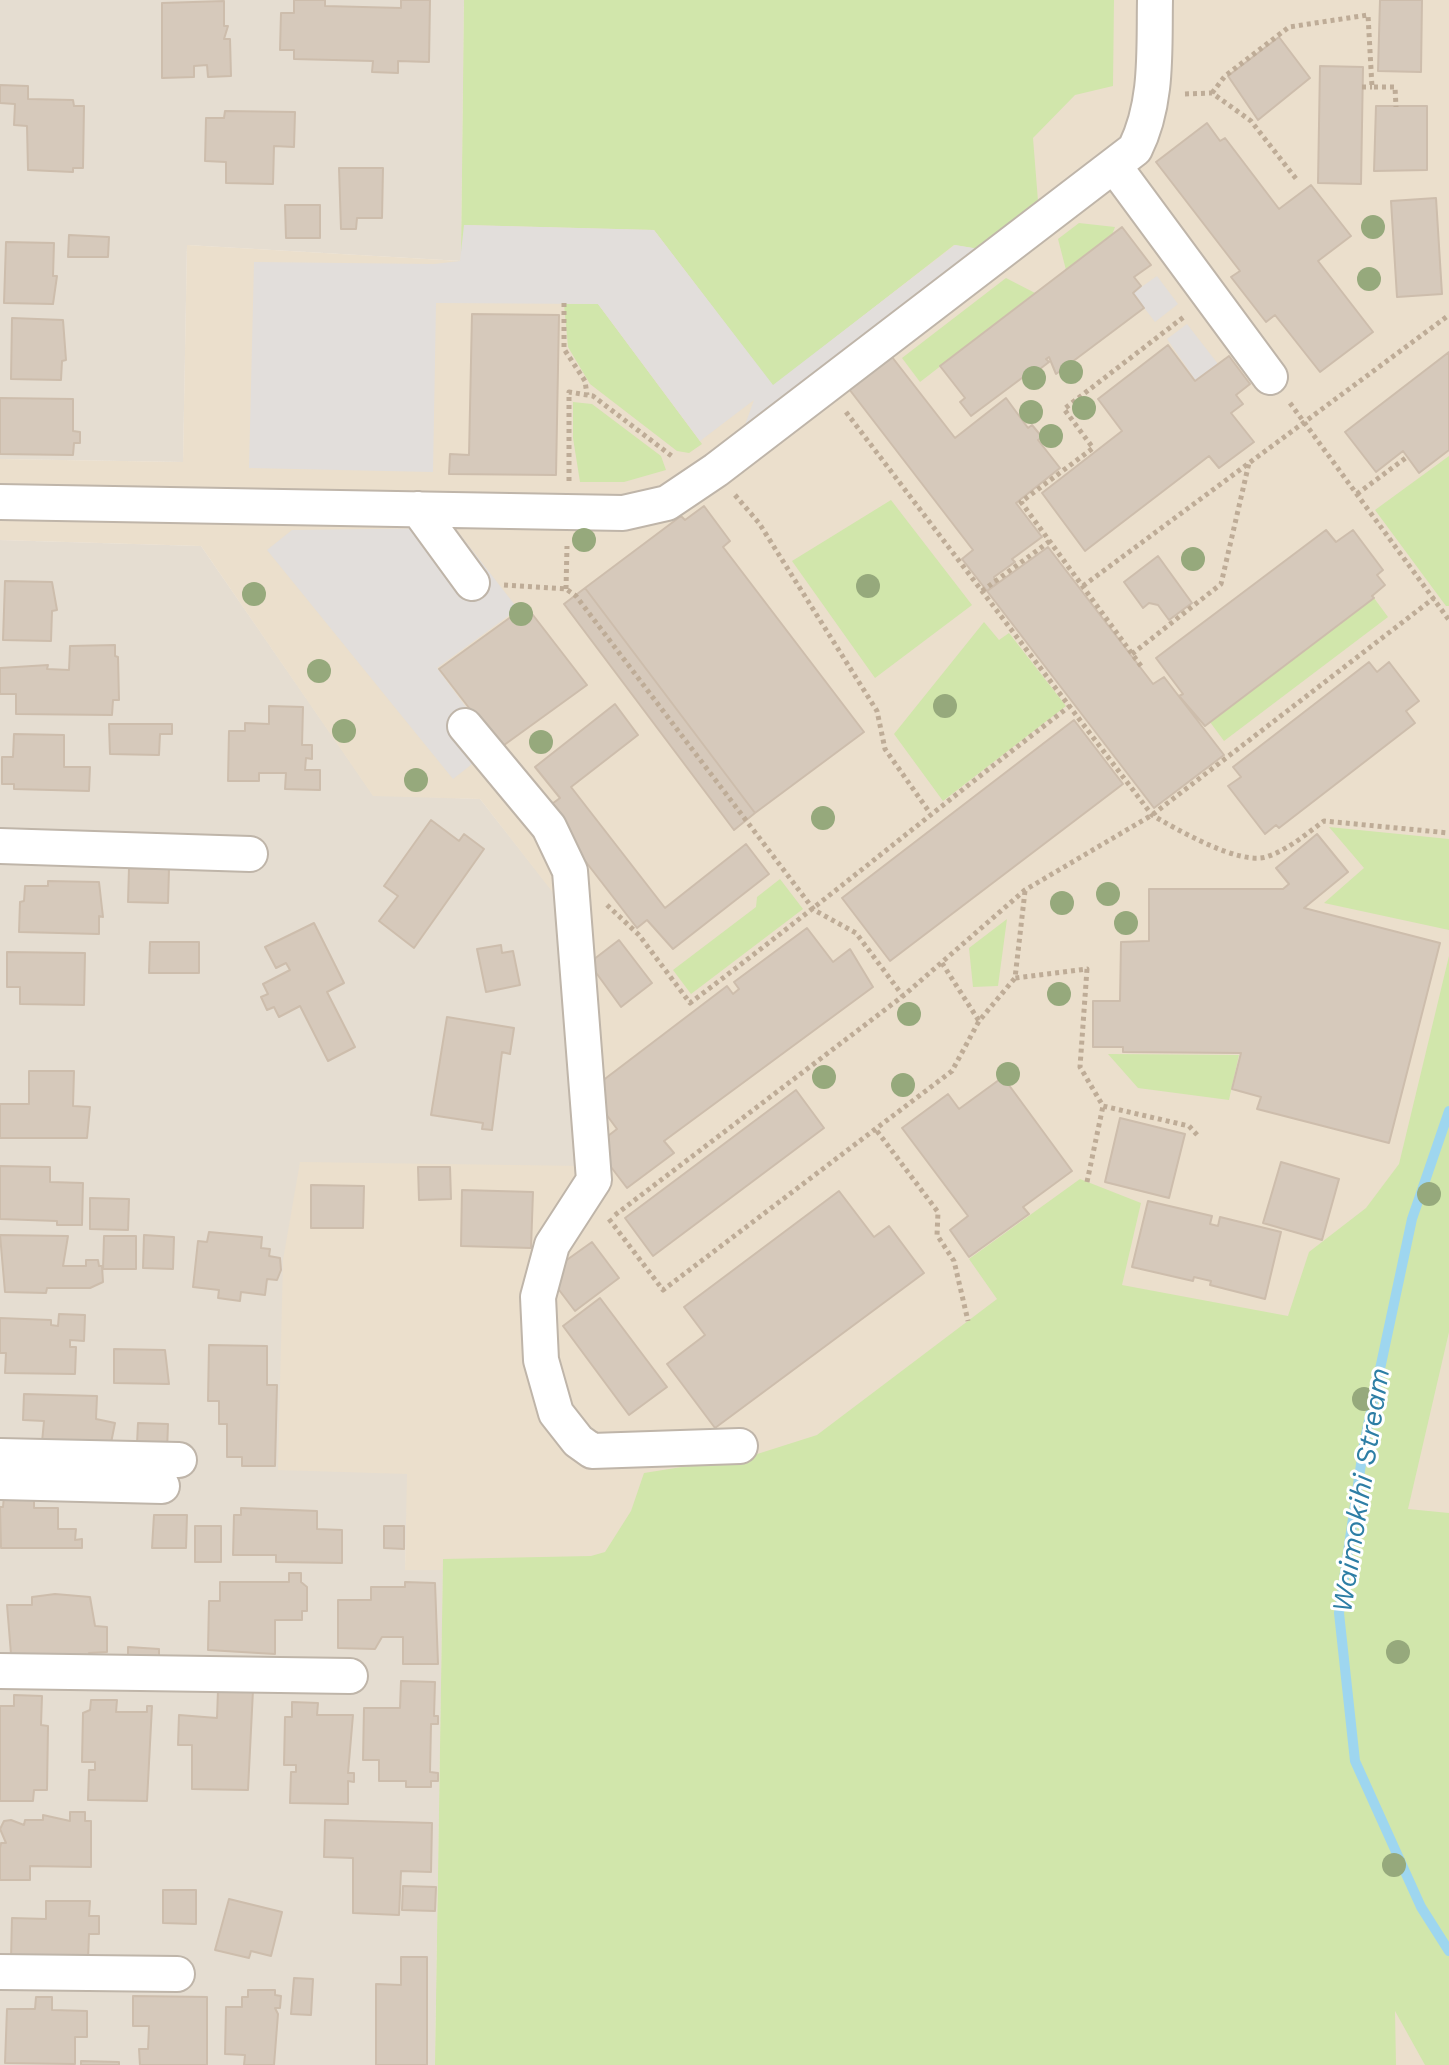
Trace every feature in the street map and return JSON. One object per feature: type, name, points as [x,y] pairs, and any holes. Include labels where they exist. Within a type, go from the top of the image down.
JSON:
[{"type":"lane","points":[[0,502],[623,513],[649,509],[682,495],[1135,149],[1143,133],[1152,94],[1155,0]]},
{"type":"lane","points":[[1115,167],[1270,377]]},
{"type":"lane","points":[[418,509],[472,583]]},
{"type":"lane","points":[[465,726],[549,827],[570,871],[598,1207],[552,1245],[538,1297],[541,1360],[556,1413],[578,1441],[592,1451],[740,1446]]},
{"type":"lane","points":[[0,846],[250,854]]},
{"type":"lane","points":[[0,1456],[171,1473],[0,1482]]},
{"type":"lane","points":[[0,1671],[350,1676]]},
{"type":"lane","points":[[0,1972],[177,1974]]},
{"type":"path","points":[[1212,93],[1225,76],[1289,27],[1368,15],[1372,87]]},
{"type":"path","points":[[1362,87],[1395,87],[1396,107]]},
{"type":"path","points":[[1152,94],[1212,93],[1251,121],[1297,180]]},
{"type":"path","points":[[1141,666],[1021,502],[1093,448],[1064,409],[1210,297]]},
{"type":"path","points":[[564,303],[564,349],[585,381],[587,395]]},
{"type":"path","points":[[1083,586],[1449,315]]},
{"type":"path","points":[[1270,377],[1449,620]]},
{"type":"path","points":[[826,385],[1152,815],[1188,836],[1223,851],[1263,858],[1290,846],[1324,821],[1449,833]]},
{"type":"path","points":[[569,489],[569,392],[587,395],[681,466]]},
{"type":"path","points":[[1357,494],[1407,457]]},
{"type":"path","points":[[1132,654],[1221,584],[1249,463]]},
{"type":"path","points":[[727,485],[759,523],[877,711],[885,749],[930,813]]},
{"type":"path","points":[[982,591],[1050,541]]},
{"type":"path","points":[[566,589],[567,544]]},
{"type":"path","points":[[472,583],[566,589],[576,596],[814,910],[856,933],[903,996]]},
{"type":"path","points":[[1025,890],[1015,978],[979,1021],[952,1071],[877,1131],[663,1290],[598,1207],[903,996],[1025,890],[1152,815],[1434,598]]},
{"type":"path","points":[[570,871],[639,935],[690,1003],[814,910],[930,813],[1070,706]]},
{"type":"path","points":[[942,963],[979,1021]]},
{"type":"path","points":[[1015,978],[1087,969],[1080,1067],[1103,1106],[1087,1182]]},
{"type":"path","points":[[1103,1106],[1189,1126],[1199,1137]]},
{"type":"path","points":[[877,1131],[938,1212],[937,1235],[954,1261],[968,1321]]},
{"type":"shaded area","points":[[0,0],[464,0],[461,261],[187,245],[183,462],[0,459]]},
{"type":"shaded area","points":[[464,0],[1449,0],[1449,2065],[435,2065],[443,1570],[405,1570],[407,1474],[278,1470],[283,1260],[300,1162],[583,1166],[561,903],[480,799],[373,796],[201,546],[0,540],[0,459],[183,462],[187,245],[461,261]]},
{"type":"shaded area","points":[[464,225],[654,230],[773,385],[955,245],[979,249],[745,425],[754,400],[700,441],[598,304],[436,303],[433,472],[249,468],[254,262],[434,264],[460,261]]},
{"type":"shaded area","points":[[1157,276],[1178,304],[1155,322],[1133,293]]},
{"type":"shaded area","points":[[1187,324],[1218,364],[1196,381],[1167,339]]},
{"type":"shaded area","points":[[455,528],[518,609],[437,668],[495,746],[453,779],[267,550],[292,530]]},
{"type":"shaded area","points":[[0,540],[201,546],[373,795],[480,799],[562,903],[583,1167],[408,1474],[405,1569],[443,1570],[435,2065],[0,2065]]},
{"type":"green space","points":[[464,0],[1114,0],[1113,86],[1075,95],[1033,138],[1038,201],[979,249],[954,245],[773,386],[654,230],[465,225],[461,261]]},
{"type":"green space","points":[[1079,223],[1115,227],[1112,235],[1066,270],[1058,239]]},
{"type":"green space","points":[[1006,278],[1035,293],[920,382],[902,358]]},
{"type":"green space","points":[[564,304],[598,304],[702,444],[689,453],[677,451],[590,384],[568,347]]},
{"type":"green space","points":[[573,402],[592,404],[661,456],[666,470],[624,482],[580,482],[573,438]]},
{"type":"green space","points":[[1449,456],[1449,606],[1446,606],[1375,510]]},
{"type":"green space","points":[[891,500],[972,605],[875,678],[792,561]]},
{"type":"green space","points":[[1374,598],[1388,617],[1224,741],[1210,722]]},
{"type":"green space","points":[[984,622],[999,640],[1009,633],[1066,706],[943,801],[894,734]]},
{"type":"green space","points":[[1329,827],[1449,839],[1449,930],[1324,903],[1364,868]]},
{"type":"green space","points":[[780,879],[803,909],[691,994],[673,970],[756,907],[757,897]]},
{"type":"green space","points":[[1007,919],[998,986],[973,987],[969,948]]},
{"type":"green space","points":[[1449,956],[1449,1332],[1408,1509],[1449,1513],[1449,2065],[1425,2065],[1395,2011],[1396,2065],[435,2065],[443,1559],[591,1556],[605,1552],[631,1511],[644,1473],[751,1456],[817,1435],[997,1299],[969,1259],[1080,1179],[1141,1203],[1122,1285],[1288,1316],[1309,1252],[1366,1208],[1399,1164]]},
{"type":"green space","points":[[1108,1054],[1239,1055],[1229,1100],[1138,1088]]},
{"type":"building","points":[[294,0],[325,0],[325,6],[401,8],[401,0],[430,0],[429,62],[398,61],[398,73],[372,72],[373,61],[294,59],[294,50],[280,50],[281,13],[294,13]]},
{"type":"building","points":[[1380,0],[1422,0],[1421,72],[1378,71]]},
{"type":"building","points":[[224,1],[224,26],[228,26],[224,39],[230,39],[231,76],[208,77],[207,65],[194,66],[194,77],[162,78],[162,3]]},
{"type":"building","points":[[1279,37],[1310,78],[1258,120],[1228,76]]},
{"type":"building","points":[[1320,66],[1363,67],[1361,184],[1318,183]]},
{"type":"building","points":[[0,85],[28,86],[28,99],[73,100],[74,106],[84,106],[83,168],[73,168],[73,172],[28,170],[27,126],[14,125],[15,104],[0,103]]},
{"type":"building","points":[[1376,106],[1427,106],[1427,170],[1374,171]]},
{"type":"building","points":[[225,111],[295,112],[294,147],[274,146],[273,184],[226,183],[226,162],[205,161],[206,118],[224,118]]},
{"type":"building","points":[[1207,123],[1220,141],[1225,138],[1279,209],[1311,185],[1351,236],[1318,261],[1373,332],[1320,372],[1275,315],[1266,322],[1231,277],[1240,271],[1156,162]]},
{"type":"building","points":[[339,168],[383,168],[382,218],[357,218],[356,229],[341,229]]},
{"type":"building","points":[[1436,198],[1442,294],[1397,297],[1391,201]]},
{"type":"building","points":[[285,205],[320,205],[320,238],[286,238]]},
{"type":"building","points":[[1122,227],[1151,265],[1134,277],[1141,286],[1133,293],[1144,308],[1056,374],[1049,357],[1046,359],[1049,362],[1036,372],[1034,369],[971,416],[960,402],[965,398],[940,366]]},
{"type":"building","points":[[69,235],[109,237],[108,257],[68,257]]},
{"type":"building","points":[[6,242],[54,243],[53,276],[57,276],[53,304],[4,303]]},
{"type":"building","points":[[472,314],[559,315],[556,475],[449,474],[450,454],[469,455]]},
{"type":"building","points":[[12,318],[63,320],[66,360],[62,361],[61,380],[11,379]]},
{"type":"building","points":[[1168,345],[1195,381],[1229,356],[1250,384],[1236,395],[1243,404],[1231,413],[1254,442],[1219,468],[1209,456],[1085,551],[1042,493],[1122,431],[1098,399]]},
{"type":"building","points":[[1449,352],[1449,450],[1419,473],[1403,451],[1376,472],[1345,432]]},
{"type":"building","points":[[892,357],[955,438],[1006,398],[1028,428],[1032,425],[1042,437],[1038,440],[1060,468],[1016,503],[1042,537],[1012,559],[1015,562],[994,577],[996,584],[987,591],[962,559],[973,550],[849,389]]},
{"type":"building","points":[[0,398],[73,399],[73,431],[80,432],[80,443],[74,443],[73,455],[0,454]]},
{"type":"building","points":[[704,506],[730,541],[723,547],[864,732],[755,813],[585,588],[681,516],[685,520]]},
{"type":"building","points":[[1326,530],[1336,542],[1353,530],[1383,570],[1377,575],[1385,585],[1372,596],[1374,598],[1205,726],[1179,696],[1183,694],[1156,658]]},
{"type":"building","points":[[1048,547],[1153,684],[1164,677],[1224,755],[1154,808],[987,591]]},
{"type":"building","points":[[1158,556],[1192,603],[1169,620],[1158,605],[1149,603],[1143,608],[1124,582]]},
{"type":"building","points":[[5,581],[52,582],[57,610],[52,611],[51,641],[3,640]]},
{"type":"building","points":[[585,588],[755,813],[734,830],[564,604]]},
{"type":"building","points":[[526,606],[587,685],[500,748],[439,669]]},
{"type":"building","points":[[115,645],[119,700],[113,700],[112,715],[16,714],[16,694],[0,694],[0,668],[48,665],[47,669],[69,670],[70,646]]},
{"type":"building","points":[[1369,662],[1377,672],[1389,662],[1419,701],[1406,711],[1415,723],[1279,828],[1276,825],[1265,834],[1228,786],[1241,777],[1233,767]]},
{"type":"building","points":[[615,704],[638,735],[571,787],[665,908],[746,844],[769,874],[673,949],[647,920],[637,928],[545,809],[560,798],[535,767]]},
{"type":"building","points":[[269,706],[303,707],[302,745],[312,745],[312,759],[306,758],[305,770],[320,770],[320,790],[285,789],[286,773],[259,773],[259,781],[228,781],[229,731],[245,731],[245,723],[269,724]]},
{"type":"building","points":[[1074,720],[1123,784],[890,961],[842,898]]},
{"type":"building","points":[[109,724],[172,724],[172,734],[160,734],[159,755],[110,754]]},
{"type":"building","points":[[14,734],[64,735],[64,767],[90,767],[89,791],[14,789],[14,784],[2,784],[2,757],[13,757]]},
{"type":"building","points":[[431,820],[459,841],[464,834],[484,849],[414,948],[379,921],[398,896],[384,886]]},
{"type":"building","points":[[1317,834],[1348,872],[1304,908],[1440,943],[1389,1143],[1257,1109],[1261,1097],[1232,1089],[1241,1053],[1123,1052],[1123,1047],[1093,1047],[1093,1001],[1120,1001],[1121,942],[1149,941],[1149,889],[1283,889],[1289,884],[1276,868]]},
{"type":"building","points":[[129,868],[169,869],[168,903],[128,902]]},
{"type":"building","points":[[48,881],[99,882],[103,917],[99,916],[99,934],[19,932],[20,902],[24,901],[25,886],[48,886]]},
{"type":"building","points":[[314,923],[344,983],[327,992],[355,1047],[328,1061],[300,1006],[279,1017],[274,1007],[267,1010],[261,997],[268,994],[263,984],[290,970],[286,963],[276,968],[265,947]]},
{"type":"building","points":[[807,928],[833,962],[850,949],[873,987],[664,1141],[674,1153],[627,1188],[595,1146],[617,1129],[589,1091],[727,986],[733,994],[739,989],[734,982]]},
{"type":"building","points":[[619,940],[652,983],[621,1007],[589,963]]},
{"type":"building","points":[[150,942],[199,942],[199,973],[149,973]]},
{"type":"building","points":[[501,945],[502,953],[513,951],[520,985],[486,992],[477,949]]},
{"type":"building","points":[[7,952],[85,953],[84,1005],[20,1004],[20,987],[7,987]]},
{"type":"building","points":[[447,1017],[514,1028],[510,1054],[502,1052],[492,1130],[482,1129],[483,1123],[431,1115]]},
{"type":"building","points":[[29,1071],[74,1071],[73,1106],[90,1107],[87,1138],[0,1138],[0,1104],[29,1104]]},
{"type":"building","points":[[1003,1077],[1072,1171],[1023,1207],[1029,1214],[969,1257],[950,1230],[968,1216],[902,1128],[948,1094],[959,1109]]},
{"type":"building","points":[[796,1090],[824,1128],[653,1256],[625,1218]]},
{"type":"building","points":[[1120,1118],[1185,1134],[1169,1198],[1105,1182]]},
{"type":"building","points":[[1281,1162],[1339,1179],[1322,1240],[1263,1223]]},
{"type":"building","points":[[0,1166],[50,1167],[50,1182],[83,1183],[82,1225],[0,1219]]},
{"type":"building","points":[[418,1167],[450,1167],[451,1199],[419,1200]]},
{"type":"building","points":[[311,1185],[364,1186],[363,1228],[311,1228]]},
{"type":"building","points":[[462,1190],[533,1192],[531,1248],[461,1246]]},
{"type":"building","points":[[839,1191],[874,1237],[889,1226],[924,1273],[715,1428],[667,1364],[705,1335],[684,1307]]},
{"type":"building","points":[[90,1198],[129,1199],[128,1230],[90,1229]]},
{"type":"building","points":[[1148,1201],[1212,1216],[1210,1224],[1218,1226],[1220,1217],[1281,1232],[1265,1299],[1210,1285],[1211,1281],[1194,1277],[1193,1281],[1132,1267]]},
{"type":"building","points":[[209,1232],[262,1237],[261,1248],[270,1249],[269,1256],[280,1258],[281,1270],[277,1280],[267,1279],[265,1295],[241,1292],[240,1301],[218,1298],[219,1290],[193,1287],[198,1241],[207,1242]]},
{"type":"building","points":[[0,1235],[68,1236],[63,1266],[86,1266],[86,1260],[98,1260],[99,1266],[102,1266],[103,1282],[90,1288],[47,1288],[46,1293],[5,1292]]},
{"type":"building","points":[[144,1235],[174,1237],[173,1269],[143,1268]]},
{"type":"building","points":[[104,1236],[136,1236],[136,1269],[103,1269]]},
{"type":"building","points":[[592,1242],[619,1278],[575,1311],[547,1274]]},
{"type":"building","points":[[600,1298],[667,1387],[629,1415],[563,1326]]},
{"type":"building","points":[[59,1314],[85,1315],[84,1341],[70,1340],[70,1347],[76,1347],[75,1374],[5,1373],[6,1353],[0,1353],[0,1318],[51,1320],[51,1325],[58,1326]]},
{"type":"building","points":[[209,1345],[267,1346],[267,1385],[277,1385],[275,1466],[242,1466],[242,1457],[227,1457],[227,1424],[219,1424],[219,1401],[208,1401]]},
{"type":"building","points":[[114,1349],[165,1350],[169,1384],[114,1383]]},
{"type":"building","points":[[24,1394],[97,1396],[96,1419],[115,1423],[110,1448],[42,1442],[44,1421],[23,1420]]},
{"type":"building","points":[[138,1423],[168,1424],[167,1451],[137,1444]]},
{"type":"building","points":[[4,1496],[34,1496],[34,1508],[58,1508],[58,1529],[76,1529],[75,1540],[82,1539],[82,1548],[1,1548],[0,1507],[3,1507]]},
{"type":"building","points":[[241,1508],[317,1511],[317,1529],[342,1530],[342,1563],[276,1562],[276,1555],[233,1555],[234,1515],[241,1515]]},
{"type":"building","points":[[154,1515],[187,1515],[186,1548],[152,1548]]},
{"type":"building","points":[[195,1526],[221,1526],[221,1562],[195,1562]]},
{"type":"building","points":[[384,1526],[404,1526],[404,1549],[384,1548]]},
{"type":"building","points":[[289,1573],[301,1573],[301,1582],[307,1587],[307,1611],[302,1611],[302,1620],[275,1620],[275,1654],[208,1650],[209,1601],[220,1601],[220,1582],[289,1582]]},
{"type":"building","points":[[405,1582],[435,1583],[438,1664],[403,1664],[403,1637],[382,1637],[375,1649],[338,1648],[338,1600],[371,1600],[371,1587],[405,1587]]},
{"type":"building","points":[[55,1594],[90,1597],[95,1626],[107,1627],[107,1652],[89,1653],[89,1657],[11,1654],[7,1605],[32,1605],[32,1597]]},
{"type":"building","points":[[128,1647],[159,1649],[159,1664],[128,1663]]},
{"type":"building","points":[[401,1681],[435,1682],[434,1716],[438,1716],[438,1724],[431,1724],[430,1772],[438,1773],[438,1781],[431,1781],[431,1787],[406,1787],[406,1781],[379,1781],[379,1760],[363,1760],[364,1708],[400,1708]]},
{"type":"building","points":[[218,1690],[253,1690],[248,1790],[192,1789],[192,1745],[178,1745],[179,1715],[217,1718]]},
{"type":"building","points":[[14,1695],[42,1696],[41,1725],[48,1726],[47,1790],[34,1790],[33,1801],[0,1801],[0,1706],[14,1706]]},
{"type":"building","points":[[91,1700],[117,1700],[116,1712],[147,1712],[147,1706],[152,1706],[147,1801],[88,1800],[89,1770],[95,1770],[95,1762],[82,1762],[83,1713],[90,1710]]},
{"type":"building","points":[[292,1702],[318,1703],[317,1715],[353,1715],[348,1773],[354,1773],[354,1782],[348,1781],[348,1804],[290,1803],[291,1772],[296,1772],[296,1765],[284,1765],[285,1717],[292,1717]]},
{"type":"building","points":[[70,1812],[85,1812],[85,1821],[91,1821],[91,1867],[30,1866],[30,1880],[0,1880],[0,1848],[1,1843],[6,1843],[0,1829],[4,1821],[24,1825],[25,1820],[43,1820],[43,1815],[70,1821]]},
{"type":"building","points":[[325,1820],[432,1823],[431,1872],[401,1871],[399,1915],[353,1913],[353,1858],[324,1857]]},
{"type":"building","points":[[403,1886],[436,1887],[435,1911],[402,1910]]},
{"type":"building","points":[[163,1890],[196,1890],[196,1924],[163,1923]]},
{"type":"building","points":[[229,1899],[282,1912],[271,1956],[251,1951],[249,1958],[215,1950]]},
{"type":"building","points":[[46,1901],[90,1901],[89,1916],[99,1916],[99,1934],[89,1934],[88,1960],[11,1959],[12,1918],[46,1919]]},
{"type":"building","points":[[401,1957],[427,1957],[427,2065],[376,2065],[376,1984],[401,1985]]},
{"type":"building","points":[[294,1978],[313,1979],[311,2015],[291,2014]]},
{"type":"building","points":[[248,1990],[275,1990],[275,1995],[281,1996],[280,2008],[275,2008],[278,2014],[274,2065],[244,2065],[245,2055],[225,2054],[226,2007],[242,2007],[242,1997],[248,1997]]},
{"type":"building","points":[[133,1996],[207,1997],[207,2065],[140,2065],[139,2049],[148,2049],[149,2026],[133,2026]]},
{"type":"building","points":[[36,1997],[52,1997],[52,2010],[87,2011],[87,2037],[75,2037],[75,2064],[5,2063],[7,2009],[35,2009]]},
{"type":"building","points":[[81,2061],[119,2062],[119,2065],[81,2065]]},
{"type":"waterway","name":"Waimokihi Stream","points":[[1449,1111],[1412,1219],[1364,1444],[1339,1613],[1355,1761],[1421,1907],[1449,1951]]}]
